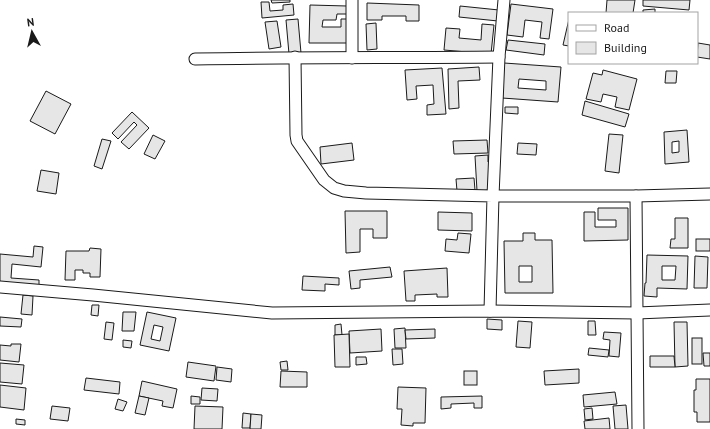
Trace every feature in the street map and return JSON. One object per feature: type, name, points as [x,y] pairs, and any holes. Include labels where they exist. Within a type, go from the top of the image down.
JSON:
[{"type":"street","points":[[352,0],[352,58]]},
{"type":"street","points":[[490,311],[499,57],[504,0]]},
{"type":"street","points":[[295,57],[297,141],[324,180],[334,188],[344,191],[366,193],[493,196],[636,196],[710,194]]},
{"type":"street","points":[[195,59],[295,57],[499,57]]},
{"type":"street","points":[[636,196],[638,429]]},
{"type":"street","points":[[0,287],[272,313],[490,311],[637,313],[710,310]]},
{"type":"building","points":[[271,0],[290,0],[290,2],[272,3]]},
{"type":"building","points":[[607,0],[635,0],[633,12],[606,12]]},
{"type":"building","points":[[643,0],[690,0],[689,10],[643,6]]},
{"type":"building","points":[[261,2],[269,2],[270,11],[283,10],[283,5],[293,4],[294,15],[262,18]]},
{"type":"building","points":[[367,3],[419,5],[419,21],[406,21],[406,16],[382,16],[382,20],[367,20]]},
{"type":"building","points":[[511,4],[553,9],[549,39],[540,38],[542,22],[525,20],[523,37],[507,35]]},
{"type":"building","points":[[310,5],[347,6],[347,14],[337,14],[336,20],[323,20],[322,27],[341,27],[341,19],[349,19],[348,43],[309,43]]},
{"type":"building","points":[[460,6],[499,10],[498,21],[459,17]]},
{"type":"building","points":[[655,9],[655,12],[643,12],[643,10]]},
{"type":"building","points":[[298,19],[301,53],[289,54],[286,20]]},
{"type":"building","points":[[277,21],[281,47],[269,49],[265,22]]},
{"type":"building","points":[[376,23],[377,49],[367,50],[366,24]]},
{"type":"building","points":[[568,23],[568,46],[563,45]]},
{"type":"building","points":[[482,24],[494,25],[491,54],[444,50],[446,28],[460,29],[459,38],[481,40]]},
{"type":"building","points":[[508,40],[545,44],[544,55],[506,50]]},
{"type":"building","points":[[698,43],[710,45],[710,59],[698,57]]},
{"type":"building","points":[[504,63],[561,67],[558,102],[502,98]],"holes":[[[519,79],[546,81],[546,90],[518,88]]]},
{"type":"building","points":[[479,67],[480,80],[458,81],[459,108],[449,109],[448,69]]},
{"type":"building","points":[[442,68],[446,114],[427,115],[427,105],[434,104],[433,85],[416,86],[417,99],[407,100],[405,70]]},
{"type":"building","points":[[603,70],[637,79],[629,110],[615,107],[617,97],[603,94],[601,102],[586,99],[593,73],[602,75]]},
{"type":"building","points":[[666,71],[677,71],[676,83],[665,83]]},
{"type":"building","points":[[46,91],[71,104],[55,134],[30,121]]},
{"type":"building","points":[[585,101],[629,114],[625,127],[582,115]]},
{"type":"building","points":[[505,107],[518,107],[518,114],[505,113]]},
{"type":"building","points":[[132,112],[149,128],[129,149],[121,142],[137,125],[134,122],[118,139],[112,133]]},
{"type":"building","points":[[687,130],[689,162],[665,164],[664,132]],"holes":[[[679,141],[679,152],[672,153],[672,142]]]},
{"type":"building","points":[[609,134],[623,135],[619,173],[605,171]]},
{"type":"building","points":[[153,135],[165,141],[155,159],[144,154]]},
{"type":"building","points":[[102,139],[111,141],[102,169],[94,166]]},
{"type":"building","points":[[487,140],[488,153],[454,154],[453,141]]},
{"type":"building","points":[[352,143],[354,160],[321,164],[320,147]]},
{"type":"building","points":[[518,143],[537,144],[536,155],[517,154]]},
{"type":"building","points":[[488,155],[488,162],[492,162],[491,190],[477,191],[475,156]]},
{"type":"building","points":[[41,170],[59,173],[56,194],[37,191]]},
{"type":"building","points":[[474,178],[475,190],[457,191],[456,179]]},
{"type":"building","points":[[598,208],[628,208],[628,240],[584,241],[584,212],[595,212],[595,227],[616,227],[616,220],[598,220]]},
{"type":"building","points":[[345,211],[387,211],[387,238],[373,238],[373,229],[360,229],[360,252],[346,253]]},
{"type":"building","points":[[438,212],[472,213],[472,231],[438,230]]},
{"type":"building","points":[[675,218],[688,218],[688,248],[670,248],[671,239],[675,239]]},
{"type":"building","points":[[458,233],[471,234],[469,253],[445,251],[446,239],[457,240]]},
{"type":"building","points":[[523,233],[535,233],[535,240],[552,240],[553,293],[505,293],[504,241],[523,241]],"holes":[[[519,266],[532,266],[532,282],[519,282]]]},
{"type":"building","points":[[696,239],[710,239],[710,251],[696,251]]},
{"type":"building","points":[[34,246],[43,247],[41,267],[12,264],[11,278],[39,280],[39,287],[0,284],[0,254],[33,257]]},
{"type":"building","points":[[90,248],[101,249],[100,277],[90,277],[90,273],[83,273],[83,270],[75,270],[75,280],[65,280],[66,251],[89,251]]},
{"type":"building","points":[[647,255],[688,256],[687,289],[657,288],[657,297],[644,296]],"holes":[[[662,266],[676,266],[675,280],[662,280]]]},
{"type":"building","points":[[695,256],[708,257],[707,288],[694,288]]},
{"type":"building","points":[[390,267],[392,277],[360,280],[360,288],[351,289],[349,271]]},
{"type":"building","points":[[447,268],[448,297],[437,297],[437,294],[415,295],[415,301],[406,301],[404,271]]},
{"type":"building","points":[[303,276],[339,278],[339,285],[325,284],[325,291],[302,290]]},
{"type":"building","points":[[23,295],[33,296],[32,315],[21,314]]},
{"type":"building","points":[[92,305],[99,305],[98,316],[91,315]]},
{"type":"building","points":[[123,312],[136,312],[134,331],[122,331]]},
{"type":"building","points":[[147,312],[176,318],[169,351],[140,345]],"holes":[[[154,325],[163,327],[160,341],[151,339]]]},
{"type":"building","points":[[0,317],[22,319],[21,327],[0,326]]},
{"type":"building","points":[[487,319],[502,320],[502,330],[487,329]]},
{"type":"building","points":[[518,321],[532,322],[530,348],[516,347]]},
{"type":"building","points":[[588,321],[595,321],[596,335],[588,335]]},
{"type":"building","points":[[106,322],[114,323],[112,340],[104,339]]},
{"type":"building","points":[[674,322],[687,322],[688,366],[675,367]]},
{"type":"building","points":[[341,324],[342,335],[335,335],[335,325]]},
{"type":"building","points":[[405,328],[406,348],[395,348],[394,329]]},
{"type":"building","points":[[381,329],[382,351],[350,353],[349,331]]},
{"type":"building","points":[[435,329],[435,338],[406,339],[405,330]]},
{"type":"building","points":[[604,332],[621,333],[619,357],[609,356],[610,340],[603,339]]},
{"type":"building","points":[[349,334],[350,367],[335,367],[334,335]]},
{"type":"building","points":[[692,338],[702,338],[702,364],[692,364]]},
{"type":"building","points":[[123,340],[132,341],[131,348],[123,347]]},
{"type":"building","points":[[11,344],[21,344],[19,362],[0,360],[0,345],[11,346]]},
{"type":"building","points":[[589,348],[609,350],[608,357],[588,355]]},
{"type":"building","points":[[392,349],[402,349],[403,364],[393,365]]},
{"type":"building","points":[[703,353],[710,353],[710,366],[704,366]]},
{"type":"building","points":[[650,356],[674,356],[675,367],[650,367]]},
{"type":"building","points":[[356,357],[366,357],[367,364],[356,365]]},
{"type":"building","points":[[287,361],[288,370],[281,370],[280,362]]},
{"type":"building","points":[[188,362],[216,366],[214,381],[186,377]]},
{"type":"building","points":[[0,363],[24,365],[22,384],[0,382]]},
{"type":"building","points":[[217,367],[232,369],[231,382],[216,380]]},
{"type":"building","points":[[579,369],[579,383],[545,385],[544,371]]},
{"type":"building","points":[[281,371],[307,372],[307,387],[280,387]]},
{"type":"building","points":[[464,371],[477,371],[477,385],[464,385]]},
{"type":"building","points":[[86,378],[120,382],[119,394],[84,390]]},
{"type":"building","points":[[696,379],[710,379],[710,422],[697,422],[697,412],[694,412],[694,390],[696,390]]},
{"type":"building","points":[[142,381],[177,389],[173,408],[162,406],[163,401],[139,396]]},
{"type":"building","points":[[0,385],[26,388],[24,410],[0,407]]},
{"type":"building","points":[[398,387],[426,388],[425,423],[413,423],[413,426],[401,425],[402,409],[397,409]]},
{"type":"building","points":[[202,388],[218,389],[217,401],[201,400]]},
{"type":"building","points":[[615,392],[617,404],[584,407],[583,395]]},
{"type":"building","points":[[139,396],[149,398],[145,415],[135,413]]},
{"type":"building","points":[[191,396],[200,397],[200,404],[191,404]]},
{"type":"building","points":[[482,396],[482,408],[474,408],[474,403],[451,404],[451,408],[441,409],[441,397]]},
{"type":"building","points":[[118,399],[127,402],[123,411],[115,409]]},
{"type":"building","points":[[626,405],[628,429],[615,429],[613,406]]},
{"type":"building","points":[[52,406],[70,408],[68,421],[50,419]]},
{"type":"building","points":[[195,406],[223,407],[222,429],[194,429]]},
{"type":"building","points":[[592,408],[593,419],[585,420],[584,409]]},
{"type":"building","points":[[243,413],[251,414],[250,428],[242,428]]},
{"type":"building","points":[[251,414],[262,415],[261,429],[250,429]]},
{"type":"building","points":[[609,418],[610,429],[585,429],[584,421]]},
{"type":"building","points":[[16,419],[25,420],[25,425],[16,424]]}]
